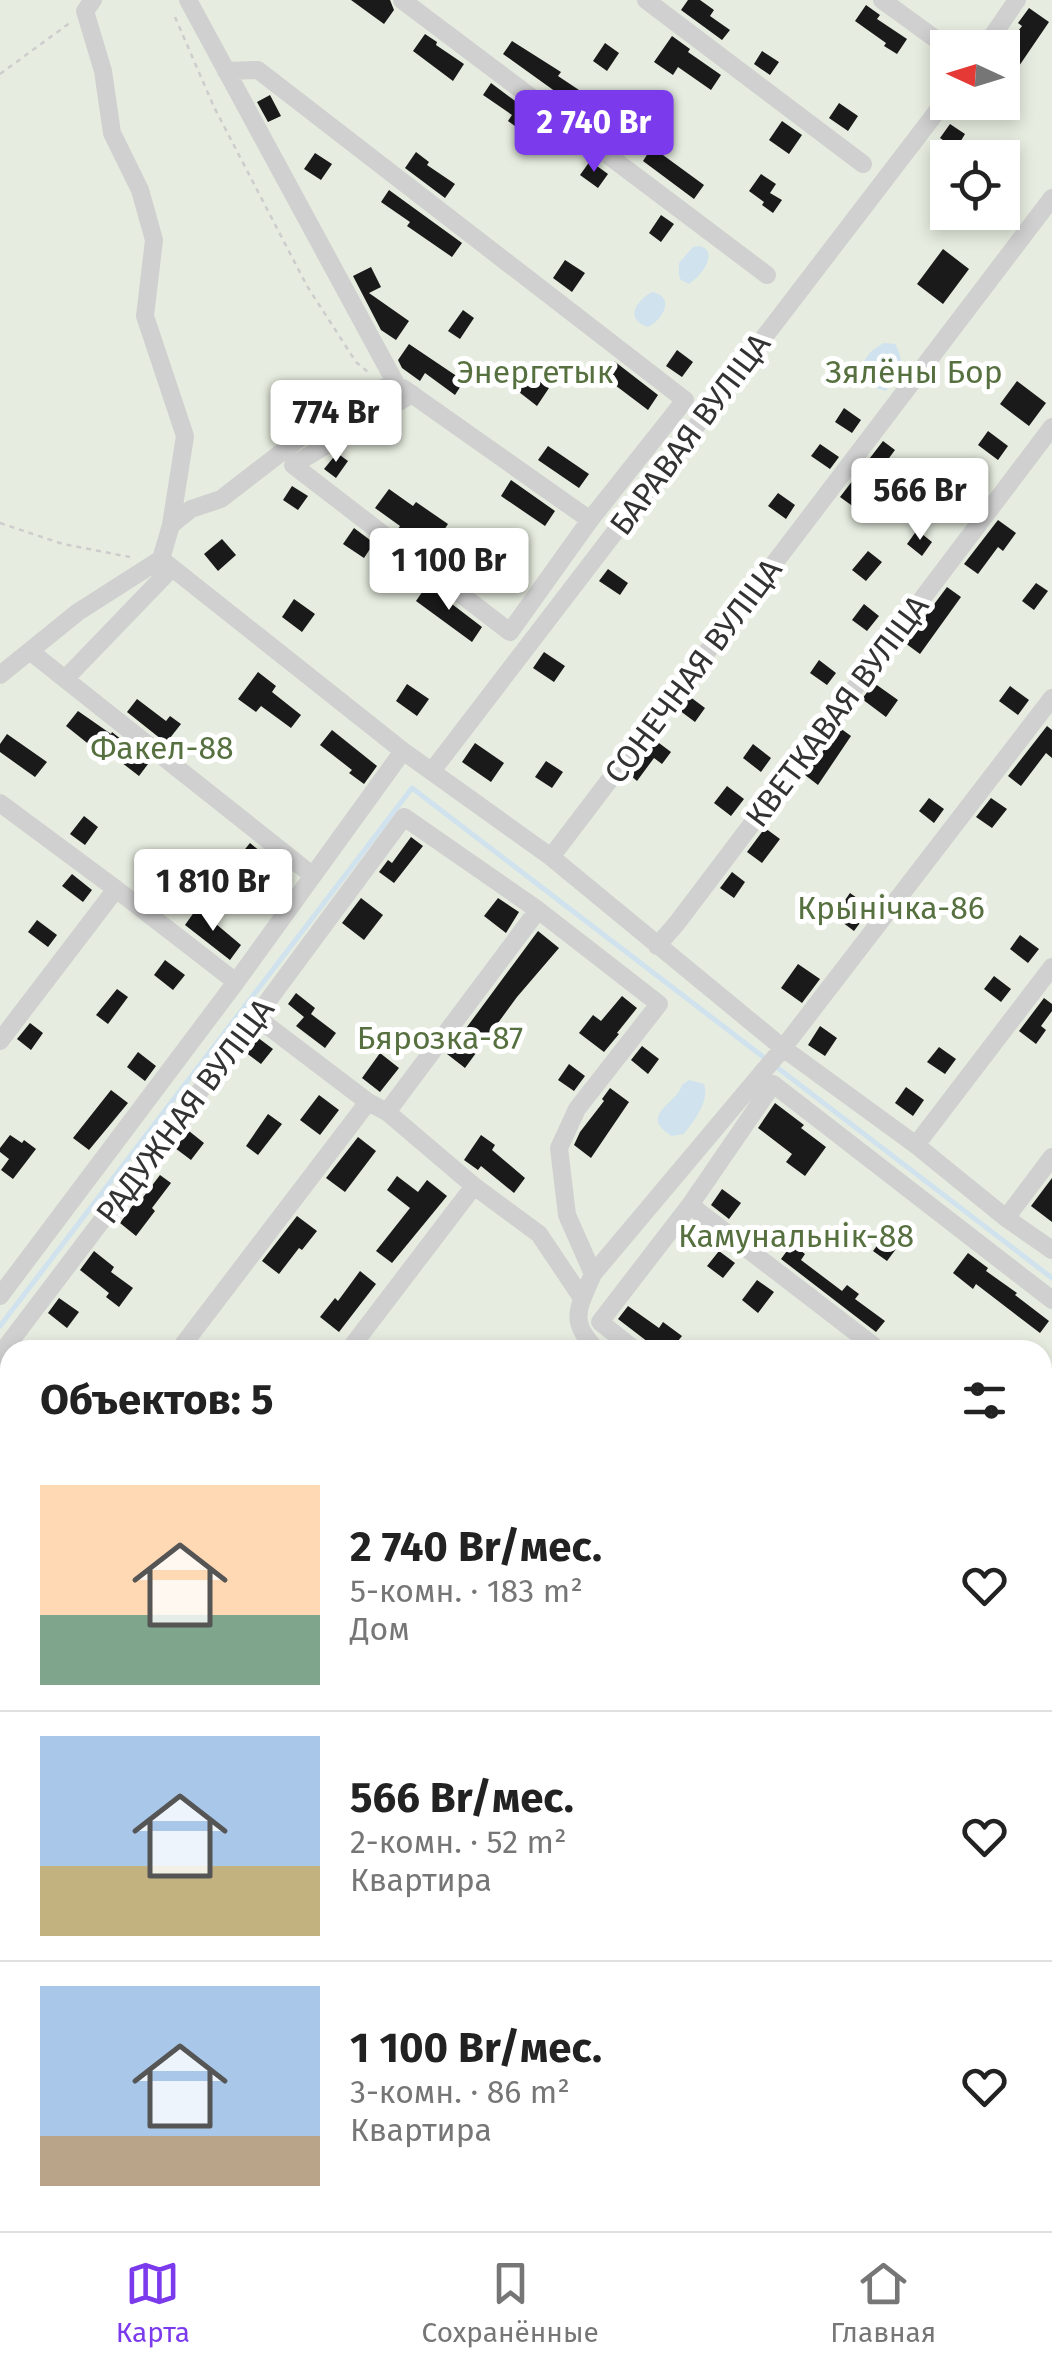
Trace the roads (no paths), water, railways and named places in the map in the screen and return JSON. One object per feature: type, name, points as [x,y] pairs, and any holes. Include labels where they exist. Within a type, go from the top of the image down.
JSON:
[{"type":"street","points":[[402,0],[767,275]]},
{"type":"street","points":[[646,0],[863,164]]},
{"type":"street","points":[[882,0],[930,35]]},
{"type":"street","points":[[996,30],[1017,0]]},
{"type":"street","points":[[180,3],[226,71],[390,384],[412,394],[590,520]]},
{"type":"street","points":[[65,679],[166,564],[185,436],[145,316],[154,240],[140,190],[112,134],[89,6]]},
{"type":"street","points":[[226,71],[258,70],[685,400],[590,520],[510,632],[293,465],[412,394]]},
{"type":"street","name":"БАРАВАЯ ВУЛІЦА","points":[[432,772],[930,120]]},
{"type":"street","name":"СОНЕЧНАЯ ВУЛІЦА","points":[[551,858],[1052,198]]},
{"type":"street","points":[[171,525],[191,509],[220,499],[331,414],[390,384]]},
{"type":"street","name":"КВЕТКАВАЯ ВУЛІЦА","points":[[658,946],[1052,427]]},
{"type":"street","points":[[0,675],[78,612],[166,564]]},
{"type":"street","points":[[166,564],[403,751],[551,858],[783,1048],[1052,1250]]},
{"type":"street","points":[[31,652],[312,874]]},
{"type":"street","points":[[622,1340],[600,1322],[690,1205],[783,1048],[1052,698]]},
{"type":"street","points":[[0,1296],[236,982],[403,751]]},
{"type":"street","points":[[0,803],[236,982]]},
{"type":"street","name":"РАДУЖНАЯ ВУЛІЦА","points":[[11,1340],[404,817],[538,910]]},
{"type":"street","points":[[0,1041],[116,888]]},
{"type":"street","points":[[386,1112],[538,910],[659,1004],[577,1109],[559,1148],[566,1216],[593,1274]]},
{"type":"street","points":[[916,1145],[1052,967]]},
{"type":"street","points":[[256,1017],[386,1112],[474,1186],[540,1234],[582,1298]]},
{"type":"street","points":[[587,1340],[581,1334],[578,1319],[593,1274],[769,1076]]},
{"type":"street","points":[[769,1076],[1052,1300]]},
{"type":"street","points":[[186,1340],[368,1102]]},
{"type":"street","points":[[1006,1218],[1052,1157]]},
{"type":"street","points":[[358,1340],[474,1186]]},
{"type":"street","points":[[690,1205],[867,1340]]},
{"type":"water","points":[[693,247],[708,252],[708,261],[689,284],[679,276],[679,263]]},
{"type":"water","points":[[652,292],[664,298],[665,308],[648,327],[634,315],[641,300]]},
{"type":"water","points":[[884,343],[895,344],[901,364],[886,391],[872,387],[861,377],[867,356]]},
{"type":"water","points":[[689,1080],[704,1084],[703,1104],[684,1134],[672,1136],[659,1124],[659,1114]]},
{"type":"waterway","points":[[0,1326],[412,788],[1052,1278]]},
{"type":"park label","name":"Энергетык","points":[[535,372]]},
{"type":"park label","name":"Зялёны Бор","points":[[914,372]]},
{"type":"park label","name":"Факел-88","points":[[162,748]]},
{"type":"park label","name":"Крынічка-86","points":[[891,908]]},
{"type":"park label","name":"Бярозка-87","points":[[440,1038]]},
{"type":"park label","name":"Камунальнік-88","points":[[796,1236]]}]
